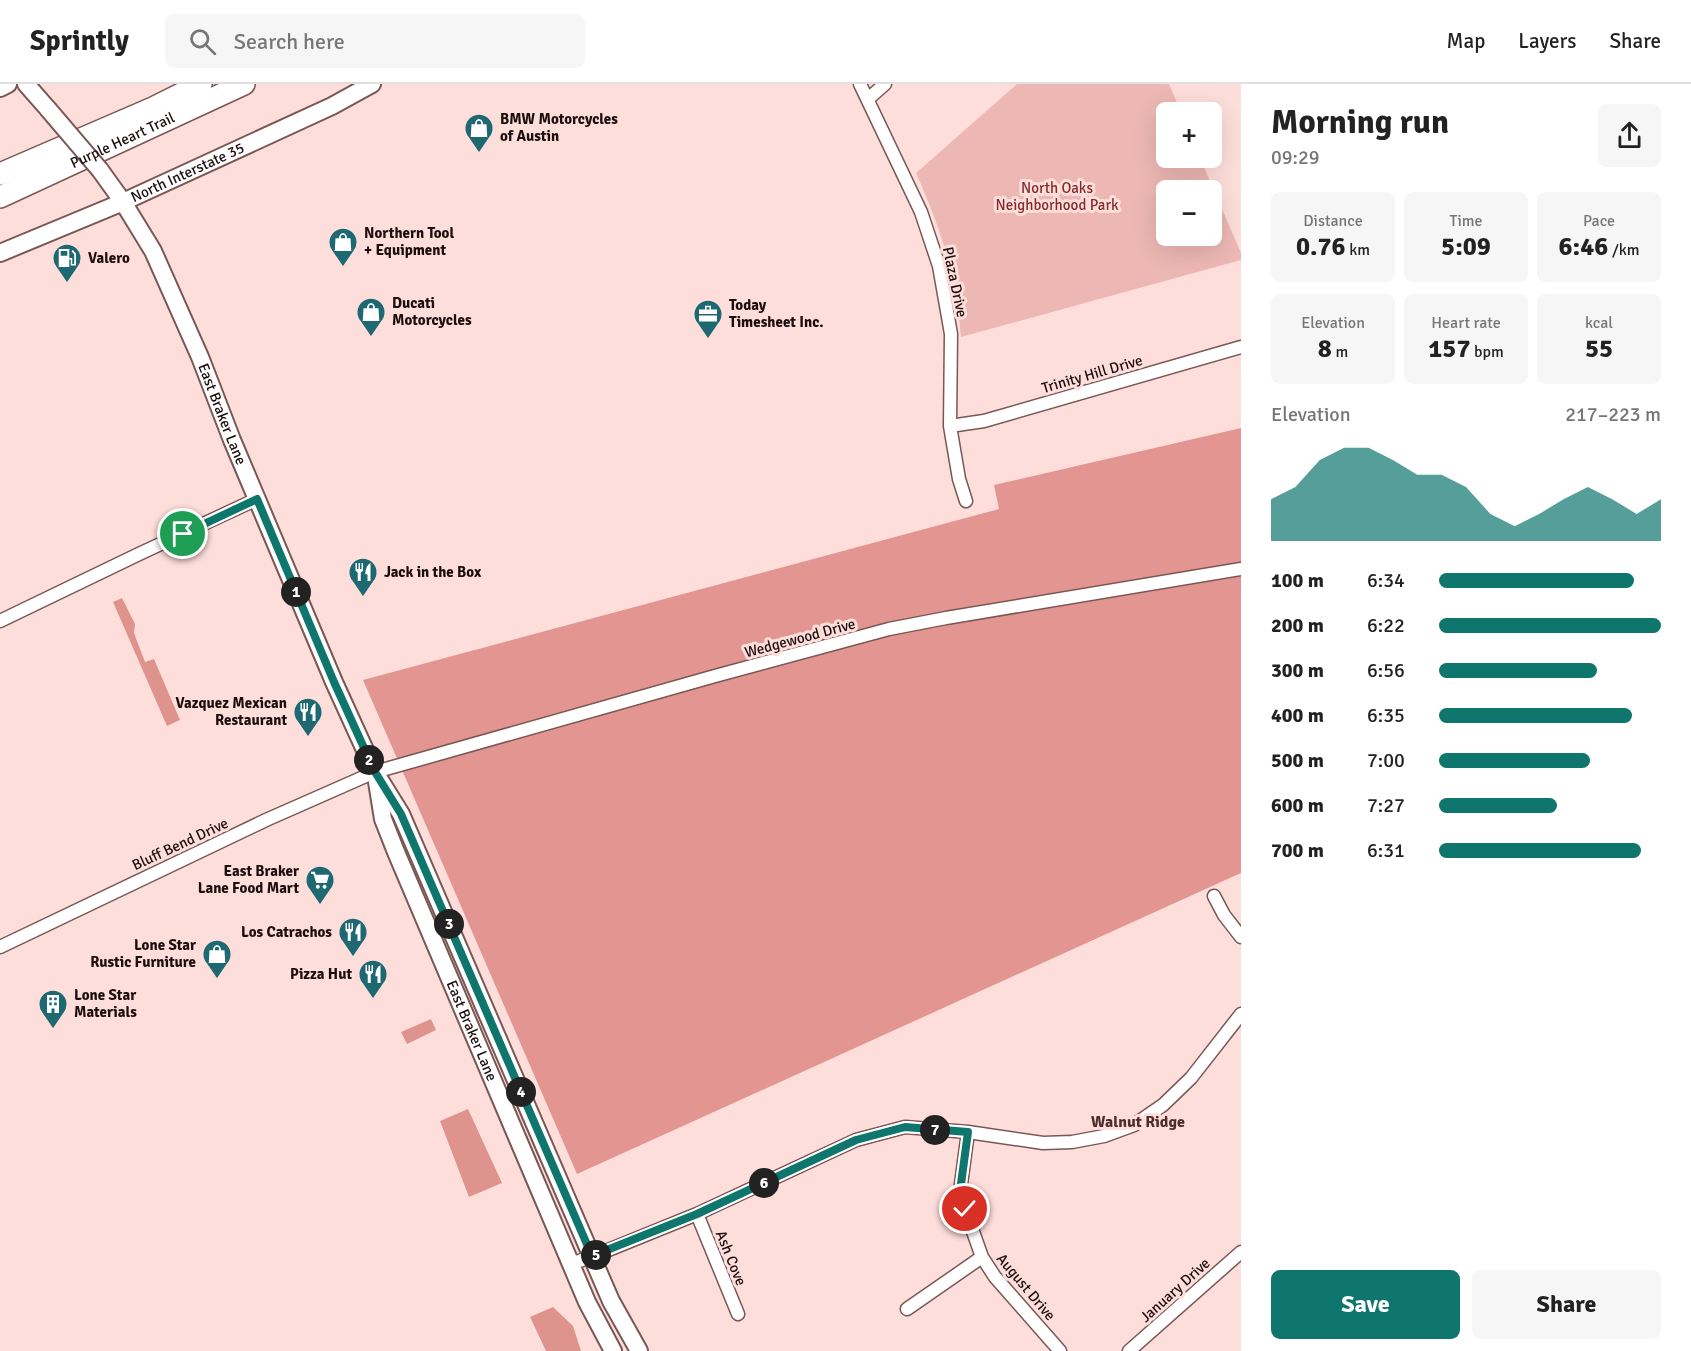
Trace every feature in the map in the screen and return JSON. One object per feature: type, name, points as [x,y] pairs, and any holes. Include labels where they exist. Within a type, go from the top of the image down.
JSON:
[{"type":"highway","name":"Purple Heart Trail","points":[[0,174],[153,108],[201,84]]},
{"type":"highway","name":"Purple Heart Trail","points":[[0,197],[243,84]]},
{"type":"main road","points":[[0,88],[8,84]]},
{"type":"main road","name":"North Interstate 35","points":[[0,253],[123,202],[329,108],[372,84]]},
{"type":"main road","name":"East Braker Lane","points":[[30,88],[106,177],[153,251],[200,357],[334,682],[375,772],[401,814],[611,1301],[639,1351]]},
{"type":"main road","name":"East Braker Lane","points":[[375,772],[383,819],[587,1302],[613,1351]]},
{"type":"street","name":"Plaza Drive","points":[[860,84],[921,212],[939,266],[951,334],[950,426],[959,479],[966,501]]},
{"type":"street","points":[[868,99],[885,84]]},
{"type":"street","name":"Trinity Hill Drive","points":[[950,426],[984,421],[1241,347]]},
{"type":"street","points":[[0,621],[257,499]]},
{"type":"street","name":"Wedgewood Drive","points":[[375,772],[889,629],[1241,569]]},
{"type":"street","name":"Bluff Bend Drive","points":[[0,947],[266,820],[375,772]]},
{"type":"street","points":[[1214,896],[1224,915],[1241,937]]},
{"type":"street","points":[[571,1264],[697,1214],[856,1140],[905,1127],[968,1132],[1043,1143],[1072,1142],[1104,1136],[1134,1125],[1163,1105],[1191,1078],[1241,1014]]},
{"type":"street","name":"August Drive","points":[[968,1132],[961,1184],[965,1209],[982,1257],[995,1277],[1060,1351]]},
{"type":"street","name":"Ash Cove","points":[[697,1214],[738,1314]]},
{"type":"street","name":"January Drive","points":[[1129,1351],[1241,1252]]},
{"type":"street","points":[[907,1309],[982,1257]]},
{"type":"green space","name":"North Oaks Neighborhood Park","points":[[1017,84],[1169,84],[1177,102],[1156,102],[1156,168],[1204,168],[1209,180],[1156,180],[1156,246],[1222,246],[1222,209],[1241,253],[1241,260],[961,337],[951,273],[933,214],[916,173]]},
{"type":"shaded area","points":[[1241,428],[1241,873],[577,1174],[363,680],[999,509],[994,485]]},
{"type":"shaded area","points":[[122,598],[135,624],[134,633],[145,662],[154,659],[180,720],[167,726],[113,602]]},
{"type":"shaded area","points":[[431,1019],[436,1030],[407,1044],[401,1032]]},
{"type":"shaded area","points":[[468,1109],[502,1183],[469,1197],[440,1121]]},
{"type":"shaded area","points":[[553,1307],[573,1326],[581,1351],[546,1351],[530,1317]]},
{"type":"place","name":"BMW Motorcycles of Austin","points":[[479,154]]},
{"type":"place","name":"Northern Tool + Equipment","points":[[343,268]]},
{"type":"place","name":"Valero","points":[[67,284]]},
{"type":"place","name":"Ducati Motorcycles","points":[[371,338]]},
{"type":"place","name":"Today Timesheet Inc.","points":[[708,340]]},
{"type":"place","name":"Jack in the Box","points":[[363,598]]},
{"type":"place","name":"Vazquez Mexican Restaurant","points":[[308,738]]},
{"type":"place","name":"East Braker Lane Food Mart","points":[[320,906]]},
{"type":"place","name":"Los Catrachos","points":[[353,958]]},
{"type":"place","name":"Lone Star Rustic Furniture","points":[[217,980]]},
{"type":"place","name":"Pizza Hut","points":[[373,1000]]},
{"type":"place","name":"Lone Star Materials","points":[[53,1030]]},
{"type":"district","name":"Walnut Ridge","points":[[1138,1121]]},
{"type":"route","points":[[183,534],[257,499],[334,682],[375,772],[401,814],[592,1256],[697,1214],[856,1140],[905,1127],[968,1132],[961,1184],[965,1209]]}]
